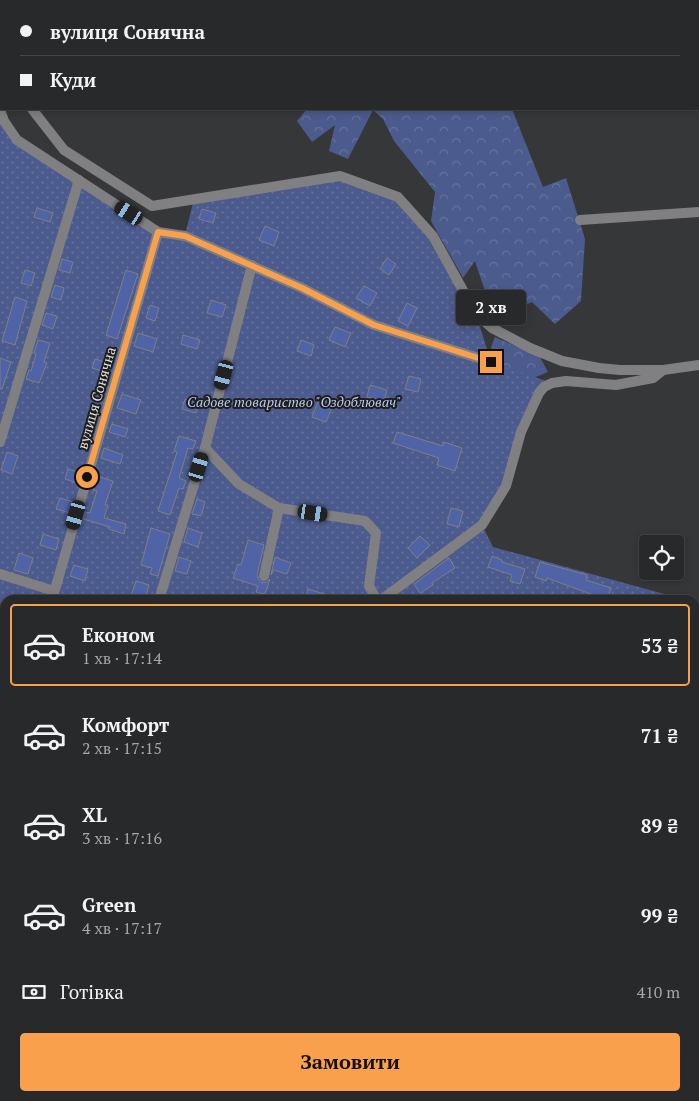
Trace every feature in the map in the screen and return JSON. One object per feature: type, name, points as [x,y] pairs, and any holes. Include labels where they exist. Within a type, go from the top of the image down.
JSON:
[{"type":"street","points":[[0,110],[4,121],[17,140],[158,232],[185,236],[302,288],[374,325],[491,362]]},
{"type":"street","points":[[33,110],[64,150],[152,206],[340,176],[398,197],[433,236],[476,314],[492,328],[530,348],[562,361],[598,368],[663,370],[699,365]]},
{"type":"street","points":[[0,442],[79,180]]},
{"type":"street","points":[[580,220],[699,212]]},
{"type":"street","name":"вулиця Сонячна","points":[[53,595],[158,232]]},
{"type":"street","points":[[161,595],[205,448],[252,265]]},
{"type":"street","points":[[387,595],[482,525],[506,486],[521,432],[539,393],[544,387],[552,383],[566,381],[616,385],[653,378],[663,370]]},
{"type":"street","points":[[205,448],[239,484],[279,508],[365,521],[376,533],[369,586],[374,595]]},
{"type":"street","points":[[264,576],[279,508]]},
{"type":"street","points":[[0,574],[53,595]]},
{"type":"green space","points":[[306,110],[373,110],[348,159],[329,151],[335,125],[312,142],[297,121]]},
{"type":"green space","points":[[373,110],[512,110],[543,187],[566,178],[585,239],[581,301],[555,324],[532,302],[494,318],[475,261],[463,278],[431,221],[435,192],[394,141],[383,119]]},
{"type":"green space","name":"Садове товариство \"Оздоблювач\"","points":[[0,123],[17,140],[158,232],[185,235],[194,199],[340,176],[398,197],[433,236],[476,314],[491,362],[552,383],[539,393],[506,486],[482,525],[493,547],[668,595],[0,595]]},
{"type":"green space","points":[[495,337],[540,357],[548,372],[526,381],[501,371],[491,347]]},
{"type":"building","points":[[37,208],[53,213],[50,222],[34,217]]},
{"type":"building","points":[[202,209],[216,213],[213,223],[199,219]]},
{"type":"building","points":[[265,226],[279,232],[274,246],[259,240]]},
{"type":"building","points":[[387,258],[396,264],[389,275],[380,269]]},
{"type":"building","points":[[62,259],[73,262],[70,273],[59,270]]},
{"type":"building","points":[[25,270],[35,273],[31,286],[21,283]]},
{"type":"building","points":[[126,270],[138,274],[117,339],[106,335]]},
{"type":"building","points":[[55,285],[64,288],[61,300],[51,297]]},
{"type":"building","points":[[364,286],[377,293],[370,306],[356,298]]},
{"type":"building","points":[[15,297],[27,301],[15,345],[2,341]]},
{"type":"building","points":[[211,300],[226,305],[222,317],[207,313]]},
{"type":"building","points":[[407,303],[417,308],[408,326],[398,321]]},
{"type":"building","points":[[150,305],[159,308],[155,321],[146,318]]},
{"type":"building","points":[[46,313],[57,316],[53,329],[42,325]]},
{"type":"building","points":[[335,327],[351,333],[345,347],[329,340]]},
{"type":"building","points":[[138,333],[157,339],[153,352],[134,346]]},
{"type":"building","points":[[183,335],[200,340],[197,349],[181,344]]},
{"type":"building","points":[[38,340],[50,343],[44,362],[47,363],[39,383],[26,379],[29,370],[31,371]]},
{"type":"building","points":[[301,340],[314,345],[311,356],[297,351]]},
{"type":"building","points":[[0,358],[11,362],[2,389],[0,389]]},
{"type":"building","points":[[95,359],[111,364],[108,373],[92,368]]},
{"type":"building","points":[[409,376],[421,379],[418,392],[405,389]]},
{"type":"building","points":[[370,385],[387,390],[384,401],[367,397]]},
{"type":"building","points":[[122,394],[141,400],[136,414],[117,408]]},
{"type":"building","points":[[185,399],[199,404],[196,413],[182,409]]},
{"type":"building","points":[[319,399],[333,405],[326,422],[312,417]]},
{"type":"building","points":[[112,424],[128,429],[125,437],[109,432]]},
{"type":"building","points":[[397,432],[443,446],[444,442],[462,448],[455,471],[437,465],[439,458],[393,443]]},
{"type":"building","points":[[179,436],[196,441],[193,449],[188,448],[179,478],[186,481],[183,489],[179,488],[170,515],[158,511],[177,452],[174,451]]},
{"type":"building","points":[[104,448],[123,455],[120,464],[101,458]]},
{"type":"building","points":[[7,452],[18,456],[12,474],[1,470]]},
{"type":"building","points":[[68,469],[81,473],[78,483],[65,479]]},
{"type":"building","points":[[97,476],[113,481],[105,505],[108,505],[104,518],[126,524],[124,534],[109,529],[110,527],[83,519],[85,512],[90,513],[97,491],[93,490]]},
{"type":"building","points":[[60,498],[73,502],[70,513],[56,509]]},
{"type":"building","points":[[197,499],[205,502],[201,516],[192,514]]},
{"type":"building","points":[[451,508],[463,511],[459,527],[447,524]]},
{"type":"building","points":[[151,528],[170,534],[158,576],[150,574],[152,568],[141,565]]},
{"type":"building","points":[[188,528],[202,533],[198,547],[184,542]]},
{"type":"building","points":[[43,534],[59,539],[56,550],[40,545]]},
{"type":"building","points":[[420,536],[430,545],[417,558],[408,548]]},
{"type":"building","points":[[248,540],[264,545],[257,575],[262,583],[270,579],[265,594],[256,592],[258,586],[233,578],[238,564],[241,565]]},
{"type":"building","points":[[19,553],[33,558],[28,574],[14,570]]},
{"type":"building","points":[[492,556],[502,560],[502,562],[525,569],[520,584],[510,581],[512,575],[488,567]]},
{"type":"building","points":[[179,557],[191,561],[187,574],[175,571]]},
{"type":"building","points":[[275,557],[291,563],[287,574],[273,570],[271,575]]},
{"type":"building","points":[[449,558],[455,568],[420,593],[414,584]]},
{"type":"building","points":[[540,562],[587,575],[586,580],[611,588],[609,595],[593,595],[547,578],[546,581],[535,577]]},
{"type":"building","points":[[74,565],[88,569],[85,581],[70,576]]},
{"type":"building","points":[[136,581],[149,585],[146,595],[131,595]]},
{"type":"building","points":[[308,589],[327,595],[306,595]]},
{"type":"route","points":[[87,477],[158,232],[185,236],[302,288],[374,325],[491,362]]}]
